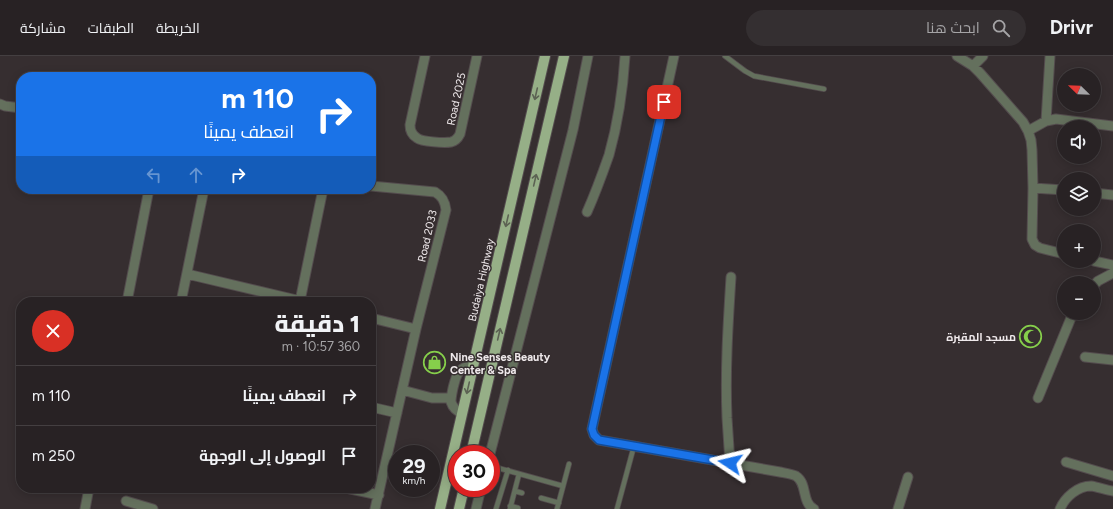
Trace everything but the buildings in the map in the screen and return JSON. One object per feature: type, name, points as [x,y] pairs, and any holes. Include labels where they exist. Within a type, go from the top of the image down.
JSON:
[{"type":"main road","name":"Budaiya Highway","points":[[440,509],[545,56]]},
{"type":"main road","points":[[474,445],[564,56]]},
{"type":"main road","points":[[459,509],[462,497]]},
{"type":"street","name":"Road 2025","points":[[425,56],[410,129],[414,136],[420,140],[449,142],[456,140],[460,134],[477,56]]},
{"type":"street","points":[[492,445],[569,144],[588,56]]},
{"type":"street","points":[[587,212],[599,184],[609,154],[622,93],[625,56]]},
{"type":"street","points":[[674,56],[592,429],[594,435],[599,440],[795,476],[801,481],[807,502],[814,509]]},
{"type":"street","points":[[957,56],[973,66],[1023,122],[1028,131],[1032,150],[1032,239],[1040,248],[1057,252]]},
{"type":"street","points":[[973,66],[983,56]]},
{"type":"street","points":[[1046,120],[1050,56]]},
{"type":"street","points":[[0,104],[16,107]]},
{"type":"street","points":[[1028,131],[1046,120],[1056,119],[1113,126]]},
{"type":"street","name":"Road 2033","points":[[376,186],[435,192],[443,199],[446,210],[416,329],[376,509]]},
{"type":"street","points":[[1033,188],[1057,190]]},
{"type":"street","points":[[128,297],[148,194]]},
{"type":"street","points":[[182,297],[203,194]]},
{"type":"street","points":[[303,297],[322,194]]},
{"type":"street","points":[[1101,194],[1113,195]]},
{"type":"street","points":[[1101,262],[1113,265]]},
{"type":"street","points":[[1101,279],[1113,273]]},
{"type":"street","points":[[187,274],[285,297]]},
{"type":"street","points":[[730,463],[727,417],[727,370],[731,277]]},
{"type":"street","points":[[376,319],[416,329]]},
{"type":"street","points":[[1038,398],[1070,320]]},
{"type":"street","points":[[1085,357],[1113,360]]},
{"type":"street","points":[[462,413],[454,408],[451,402],[455,378],[459,371],[465,367],[473,366]]},
{"type":"street","points":[[402,390],[432,398],[451,398]]},
{"type":"street","points":[[376,408],[397,413]]},
{"type":"street","points":[[1066,462],[1113,476]]},
{"type":"street","points":[[898,509],[908,477]]},
{"type":"street","points":[[1060,509],[1063,501],[1075,491],[1090,486],[1113,491]]},
{"type":"street","points":[[85,509],[88,493]]},
{"type":"street","points":[[370,493],[379,495]]},
{"type":"street","points":[[476,509],[479,497]]},
{"type":"street","points":[[126,501],[153,509]]},
{"type":"lane","points":[[725,56],[754,76],[824,90]]},
{"type":"lane","points":[[617,509],[634,446]]},
{"type":"lane","points":[[557,509],[569,464]]},
{"type":"lane","points":[[500,468],[563,486]]},
{"type":"lane","points":[[496,509],[508,470]]},
{"type":"lane","points":[[518,508],[510,508],[519,474]]},
{"type":"lane","points":[[515,491],[522,493]]},
{"type":"lane","points":[[541,498],[559,503]]},
{"type":"place","name":"مسجد المقبرة","points":[[1031,337]]},
{"type":"place","name":"Nine Senses Beauty Center & Spa","points":[[435,363]]},
{"type":"route","points":[[664,102],[592,423],[592,429],[594,435],[599,440],[730,463]]}]
